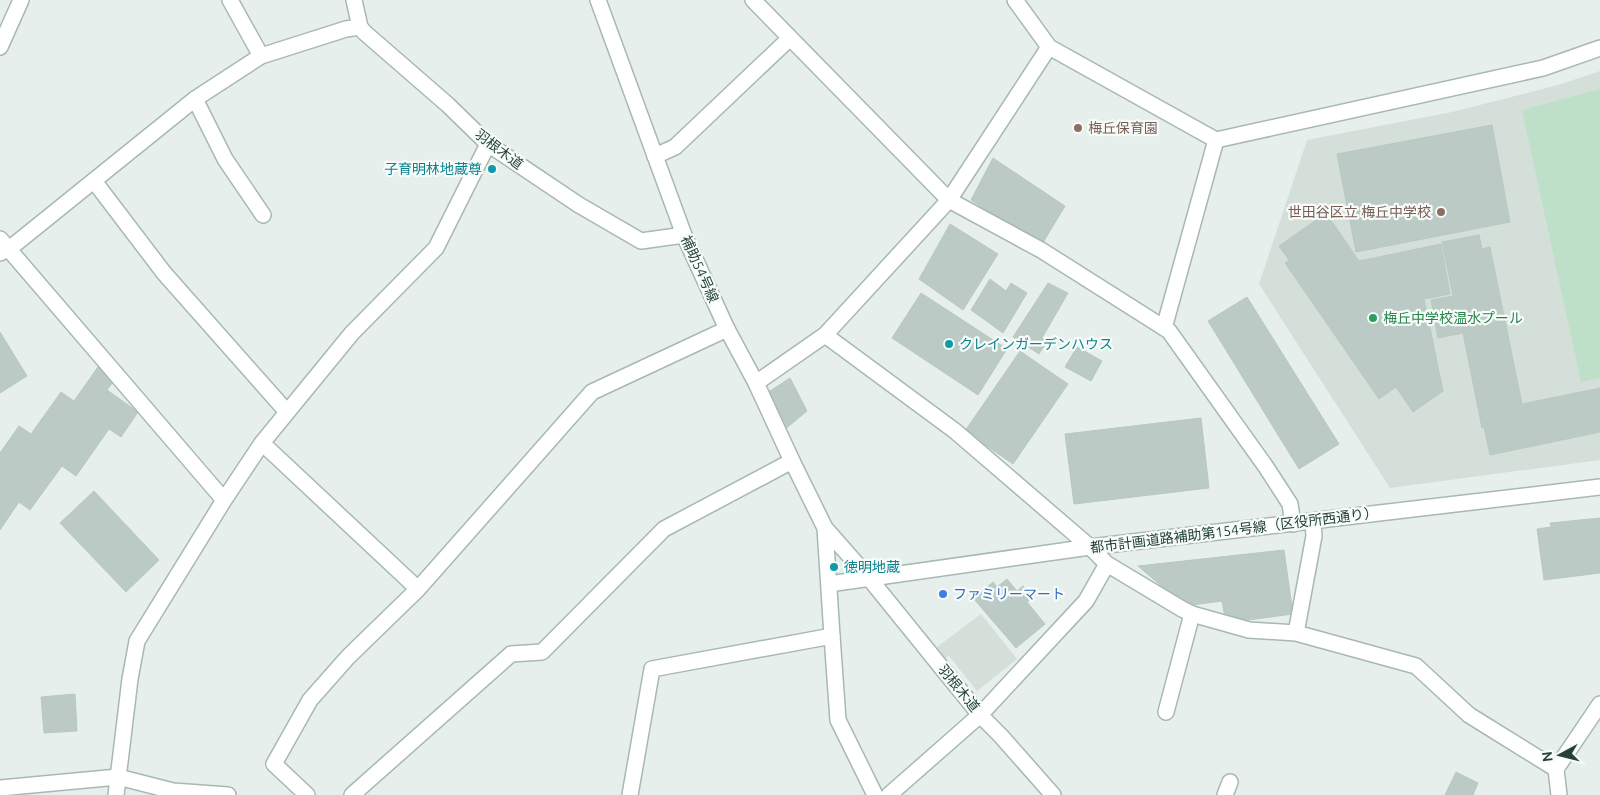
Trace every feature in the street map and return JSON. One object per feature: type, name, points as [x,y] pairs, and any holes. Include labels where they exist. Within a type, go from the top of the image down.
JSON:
[{"type":"street","points":[[0,47],[21,0]]},
{"type":"street","points":[[230,0],[261,56]]},
{"type":"street","points":[[224,500],[3,247],[94,181],[195,99],[261,56],[346,29],[360,27],[354,0]]},
{"type":"street","name":"補助54号線","points":[[598,0],[684,235],[727,329],[756,383],[825,528],[869,578]]},
{"type":"street","points":[[753,0],[949,200],[1041,250],[1169,331],[1276,482],[1290,504],[1293,524]]},
{"type":"street","points":[[1016,0],[1049,48],[1216,140],[1543,68],[1600,48]]},
{"type":"street","name":"羽根木道","points":[[360,27],[448,105],[488,144],[579,205],[641,241],[684,235]]},
{"type":"street","points":[[655,156],[675,147],[790,38]]},
{"type":"street","points":[[756,383],[826,335],[949,200],[1049,48]]},
{"type":"street","points":[[195,99],[225,159],[263,215]]},
{"type":"street","points":[[1164,328],[1216,140]]},
{"type":"street","points":[[116,795],[130,679],[137,642],[224,500],[262,443],[352,333],[436,248],[488,144]]},
{"type":"street","points":[[94,181],[164,274],[287,412]]},
{"type":"street","points":[[307,795],[274,764],[310,700],[348,656],[418,589],[592,392],[727,329]]},
{"type":"street","points":[[826,335],[954,431],[1090,547],[1107,564],[1192,614],[1250,630],[1296,633],[1416,666],[1470,715],[1556,769]]},
{"type":"street","points":[[262,443],[418,589]]},
{"type":"street","points":[[352,795],[511,654],[542,652],[664,529],[792,461]]},
{"type":"street","name":"都市計画道路補助第154号線（区役所西通り）","points":[[829,584],[1090,547],[1600,487]]},
{"type":"street","points":[[1296,633],[1314,536],[1313,521]]},
{"type":"street","name":"補助54号線","points":[[825,528],[838,720],[875,795]]},
{"type":"street","points":[[888,795],[980,714],[1086,602],[1107,564]]},
{"type":"street","name":"羽根木道","points":[[869,578],[980,714],[1053,795]]},
{"type":"street","points":[[1166,712],[1192,614]]},
{"type":"street","points":[[630,795],[652,669],[832,636]]},
{"type":"street","points":[[1560,795],[1556,769],[1600,704]]},
{"type":"street","points":[[0,788],[118,777],[173,791],[228,795]]},
{"type":"shaded area","name":"世田谷区立 梅丘中学校","points":[[1600,71],[1600,460],[1390,488],[1259,284],[1307,140],[1452,112],[1558,85]]},
{"type":"shaded area","points":[[981,614],[1017,659],[977,691],[949,656],[945,658],[937,647]]},
{"type":"green space","points":[[1600,89],[1600,378],[1581,382],[1522,110]]},
{"type":"building","points":[[1492,125],[1510,222],[1356,252],[1337,154]]},
{"type":"building","points":[[993,158],[1065,206],[1041,246],[971,200]]},
{"type":"building","points":[[1326,213],[1359,261],[1441,244],[1450,294],[1424,299],[1443,391],[1413,412],[1396,387],[1379,399],[1285,263],[1289,260],[1279,246]]},
{"type":"building","points":[[950,224],[998,254],[963,310],[919,279]]},
{"type":"building","points":[[1479,235],[1482,249],[1490,247],[1522,404],[1600,388],[1600,432],[1490,455],[1484,427],[1482,428],[1463,333],[1438,338],[1431,300],[1453,296],[1442,242]]},
{"type":"building","points":[[990,279],[1006,291],[1011,283],[1027,293],[1003,333],[971,310]]},
{"type":"building","points":[[1048,283],[1068,293],[1042,338],[1047,341],[1039,354],[1013,337]]},
{"type":"building","name":"クレインガーデンハウス","points":[[921,293],[1007,349],[978,395],[892,338]]},
{"type":"building","points":[[1247,297],[1339,444],[1299,469],[1208,321]]},
{"type":"building","points":[[0,332],[27,376],[0,393]]},
{"type":"building","points":[[1077,347],[1102,361],[1091,381],[1065,367]]},
{"type":"building","points":[[1020,351],[1068,384],[1013,464],[965,431]]},
{"type":"building","points":[[98,367],[115,379],[107,390],[138,412],[121,437],[109,429],[76,476],[62,466],[30,510],[19,502],[0,530],[0,453],[19,426],[31,434],[61,392],[74,401]]},
{"type":"building","points":[[790,378],[807,411],[783,431],[767,393]]},
{"type":"building","points":[[1201,418],[1209,488],[1074,504],[1065,434]]},
{"type":"building","points":[[94,491],[159,560],[126,592],[60,523]]},
{"type":"building","points":[[1600,518],[1600,573],[1544,580],[1537,529],[1551,527],[1550,523]]},
{"type":"building","points":[[1284,550],[1293,614],[1226,623],[1222,601],[1185,606],[1138,566]]},
{"type":"building","points":[[1007,579],[1017,591],[1023,586],[1033,597],[1027,602],[1045,624],[1016,648],[974,599],[993,582],[997,587]]},
{"type":"building","points":[[75,694],[77,731],[44,733],[41,697]]},
{"type":"building","points":[[1456,772],[1478,783],[1473,795],[1445,795]]},
{"type":"place","name":"梅丘保育園","points":[[1078,128]]},
{"type":"place","name":"子育明林地蔵尊","points":[[492,169]]},
{"type":"place","name":"世田谷区立 梅丘中学校","points":[[1441,212]]},
{"type":"place","name":"梅丘中学校温水プール","points":[[1373,318]]},
{"type":"place","name":"クレインガーデンハウス","points":[[949,344]]},
{"type":"place","name":"徳明地蔵","points":[[834,567]]},
{"type":"place","name":"ファミリーマート","points":[[943,594]]}]
